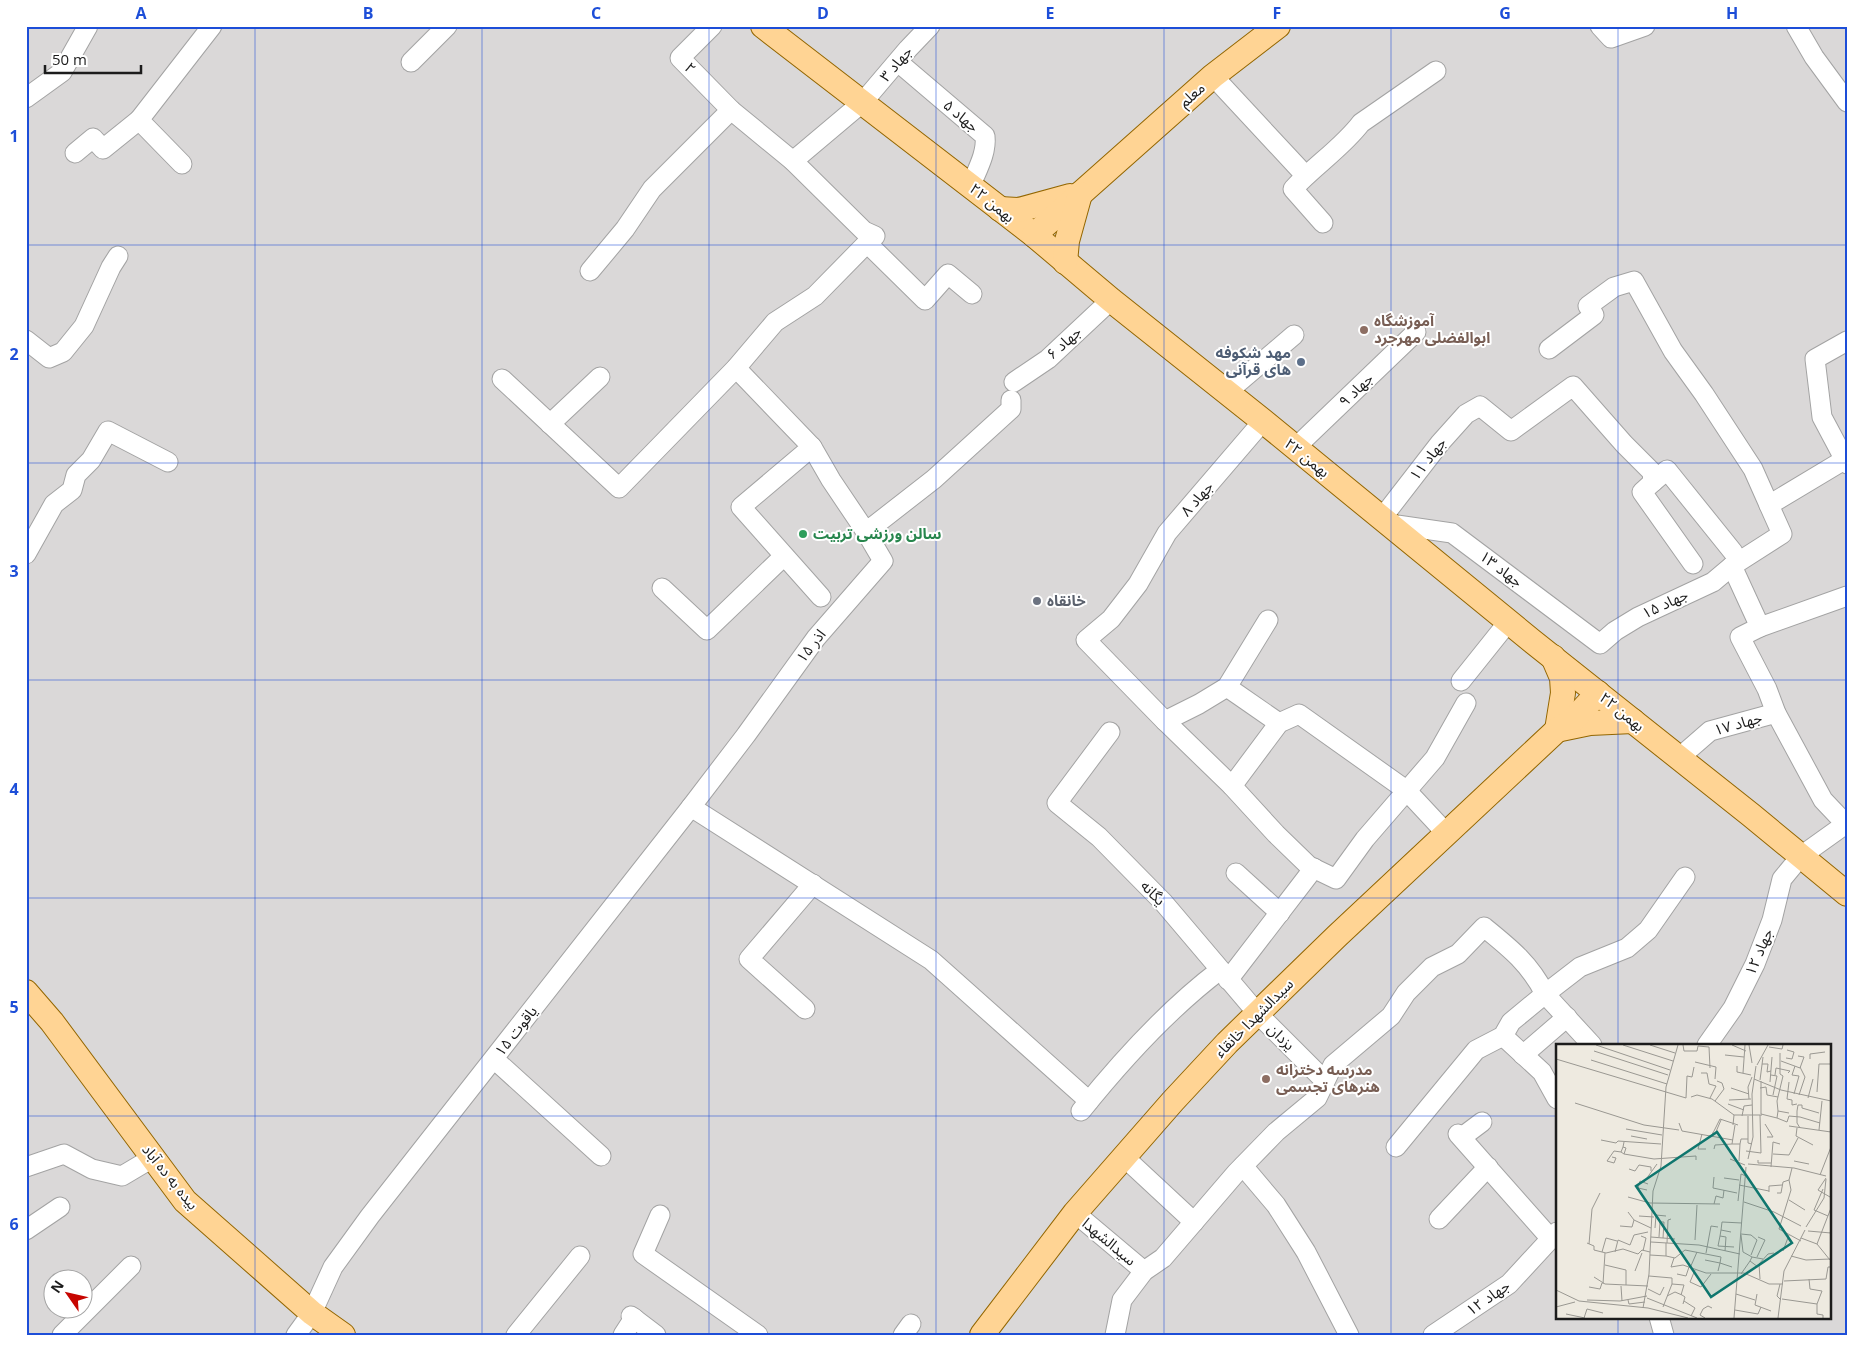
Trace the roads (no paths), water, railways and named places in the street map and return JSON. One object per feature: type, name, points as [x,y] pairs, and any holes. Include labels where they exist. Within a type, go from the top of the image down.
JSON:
[{"type":"main road","name":"۲۲ بهمن","points":[[763,26],[1030,232],[1111,300],[1847,894]]},
{"type":"main road","name":"معلم","points":[[1030,232],[1109,168],[1213,76],[1278,26]]},
{"type":"main road","points":[[1000,209],[1019,210],[1075,195],[1065,262]]},
{"type":"main road","points":[[1553,656],[1562,678],[1563,692],[1557,730],[1590,723],[1633,721]]},
{"type":"main road","name":"سیدالشهدا خانقاء","points":[[982,1335],[1075,1213],[1180,1093],[1227,1043],[1337,936],[1557,730],[1562,719],[1594,689]]},
{"type":"main road","name":"بیده به ده آباد","points":[[26,992],[52,1022],[186,1202],[312,1313],[343,1335]]},
{"type":"street","points":[[26,98],[62,72],[88,26]]},
{"type":"street","points":[[76,153],[93,138],[103,149],[139,120],[212,26]]},
{"type":"street","points":[[411,62],[448,26]]},
{"type":"street","name":"۲","points":[[712,26],[680,58],[731,110]]},
{"type":"street","name":"جهاد ۳","points":[[793,161],[863,102],[930,26]]},
{"type":"street","points":[[1606,32],[1645,26]]},
{"type":"street","points":[[1796,26],[1814,57],[1847,102]]},
{"type":"street","name":"جهاد ۵","points":[[898,62],[985,136],[984,151],[971,185]]},
{"type":"street","points":[[1323,223],[1293,189],[1352,134],[1361,123],[1436,71]]},
{"type":"street","points":[[1213,76],[1305,176]]},
{"type":"street","points":[[502,379],[618,488],[736,368],[775,322],[815,296],[875,236],[864,231],[793,161],[731,110],[652,189],[625,229],[590,271]]},
{"type":"street","points":[[139,120],[182,164]]},
{"type":"street","points":[[867,242],[925,300],[948,274],[972,294]]},
{"type":"street","points":[[26,340],[49,358],[63,352],[84,326],[118,256]]},
{"type":"street","points":[[1549,349],[1594,315],[1588,306],[1614,287],[1634,281],[1673,351],[1704,394],[1753,470],[1768,505],[1825,470],[1846,462],[1822,417],[1815,359],[1847,341]]},
{"type":"street","name":"جهاد ۶","points":[[866,532],[934,479],[1011,409],[1013,391],[1111,300]]},
{"type":"street","name":"جهاد ۹","points":[[1295,448],[1416,332]]},
{"type":"street","points":[[1226,393],[1294,335]]},
{"type":"street","points":[[736,368],[812,447],[831,480],[866,532]]},
{"type":"street","points":[[550,424],[600,377]]},
{"type":"street","name":"جهاد ۱۱","points":[[1386,521],[1440,443],[1466,414],[1480,406],[1510,431],[1573,386],[1624,444],[1652,472],[1653,482]]},
{"type":"street","name":"جهاد ۸","points":[[1165,720],[1086,640],[1111,619],[1138,584],[1167,533],[1263,421]]},
{"type":"street","points":[[26,554],[54,504],[72,490],[76,475],[91,460],[108,432],[168,462]]},
{"type":"street","points":[[812,447],[741,507],[821,597]]},
{"type":"street","points":[[1693,564],[1642,492],[1667,470],[1733,559],[1760,627]]},
{"type":"street","name":"جهاد ۱۵","points":[[1600,644],[1615,631],[1638,617],[1713,582],[1733,559],[1782,534],[1768,505]]},
{"type":"street","name":"جهاد ۱۳","points":[[1386,521],[1452,533],[1600,644]]},
{"type":"street","name":"اذر ۱۵","points":[[746,735],[816,638],[883,562],[866,532]]},
{"type":"street","points":[[662,588],[707,630],[784,556]]},
{"type":"street","points":[[1845,822],[1823,800],[1776,713],[1767,690],[1740,637],[1760,627],[1847,596]]},
{"type":"street","points":[[1268,620],[1227,687],[1199,704],[1165,720],[1309,866],[1336,880],[1365,840],[1435,758],[1466,703]]},
{"type":"street","points":[[1462,681],[1508,621]]},
{"type":"street","points":[[1227,687],[1279,723]]},
{"type":"street","name":"جهاد ۱۷","points":[[1679,758],[1710,731],[1776,713]]},
{"type":"street","points":[[1232,786],[1279,723],[1299,714],[1406,790],[1447,834]]},
{"type":"street","name":"یگانه","points":[[1110,732],[1057,803],[1099,837],[1163,902],[1258,1014]]},
{"type":"street","name":"یاقوت ۱۵","points":[[296,1335],[312,1313],[333,1267],[370,1216],[692,807],[746,735]]},
{"type":"street","points":[[692,807],[931,960],[1085,1106],[1113,1070],[1188,994],[1224,975],[1280,913],[1314,868]]},
{"type":"street","name":"جهاد ۱۲","points":[[1708,1044],[1733,1008],[1755,964],[1772,920],[1782,879],[1802,856],[1845,822]]},
{"type":"street","points":[[1236,873],[1280,913]]},
{"type":"street","points":[[1396,1147],[1476,1050],[1503,1036],[1511,1022],[1580,966],[1627,948],[1648,930],[1685,877]]},
{"type":"street","points":[[805,1009],[749,960],[813,884]]},
{"type":"street","points":[[1114,1335],[1122,1300],[1144,1270],[1163,1258],[1243,1166],[1276,1132],[1317,1098],[1333,1065],[1392,1016],[1406,993],[1432,967],[1458,954],[1484,927],[1508,946],[1535,975],[1545,994],[1591,1044]]},
{"type":"street","name":"یزدان","points":[[1258,1014],[1325,1080]]},
{"type":"street","points":[[1523,1055],[1567,1017]]},
{"type":"street","points":[[1503,1036],[1542,1072],[1556,1097]]},
{"type":"street","points":[[494,1059],[601,1156]]},
{"type":"street","points":[[1482,1122],[1460,1135],[1554,1236]]},
{"type":"street","points":[[26,1167],[64,1154],[92,1169],[122,1176],[154,1158]]},
{"type":"street","points":[[1124,1157],[1194,1222]]},
{"type":"street","points":[[1243,1166],[1276,1205],[1306,1252],[1349,1335]]},
{"type":"street","points":[[1439,1219],[1488,1167]]},
{"type":"street","points":[[26,1230],[60,1207]]},
{"type":"street","name":"سیدالشهدا","points":[[1075,1213],[1144,1270]]},
{"type":"street","points":[[660,1215],[643,1254],[758,1335]]},
{"type":"street","name":"جهاد ۱۲","points":[[1433,1335],[1509,1284],[1554,1236]]},
{"type":"street","points":[[516,1335],[580,1256]]},
{"type":"street","points":[[62,1335],[131,1266]]},
{"type":"street","points":[[623,1335],[633,1317],[656,1335]]},
{"type":"street","points":[[1659,1318],[1664,1335]]},
{"type":"place","name":"آموزشگاه ابوالفضلی مهرجرد","points":[[1364,330]]},
{"type":"place","name":"مهد شکوفه های قرآنی","points":[[1301,362]]},
{"type":"place","name":"سالن ورزشی تربیت","points":[[803,534]]},
{"type":"place","name":"خانقاه","points":[[1037,601]]},
{"type":"place","name":"مدرسه دخترانه هنرهای تجسمی","points":[[1266,1079]]}]
